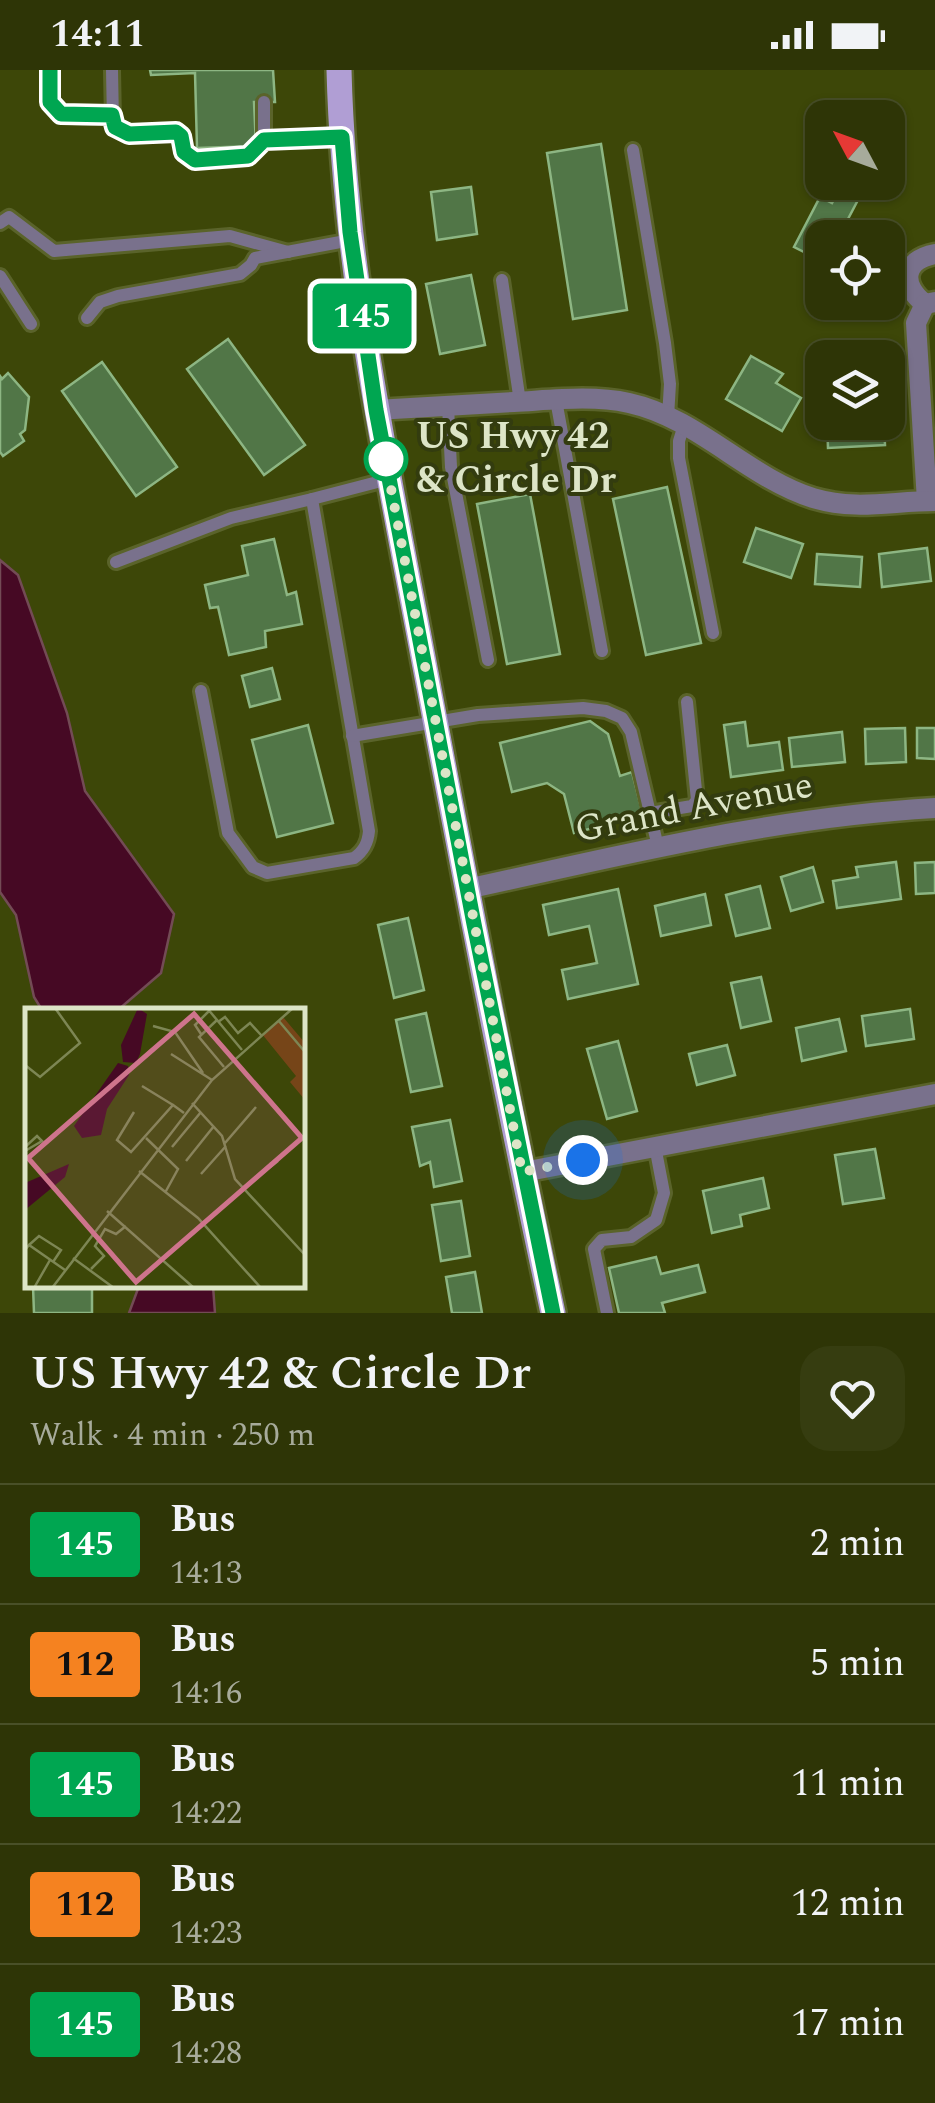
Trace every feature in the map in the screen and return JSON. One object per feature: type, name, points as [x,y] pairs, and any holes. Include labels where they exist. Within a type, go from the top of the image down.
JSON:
[{"type":"main road","points":[[338,70],[351,240],[376,410],[522,1172],[553,1313]]},
{"type":"street","points":[[376,410],[588,398],[631,403],[676,421],[765,477],[814,498],[858,506],[931,501],[916,323],[930,303],[915,296],[909,287],[908,272],[915,262],[935,254]]},
{"type":"street","name":"Grand Avenue","points":[[467,889],[725,833],[805,820],[935,808]]},
{"type":"street","points":[[522,1172],[935,1094]]},
{"type":"lane","points":[[50,70],[50,102],[56,111],[65,115],[112,115]]},
{"type":"lane","points":[[112,70],[115,127],[124,133],[176,132],[181,136],[184,152],[195,160],[248,156],[264,140],[342,137]]},
{"type":"lane","points":[[264,102],[264,140]]},
{"type":"lane","points":[[633,150],[680,442],[679,458],[714,633]]},
{"type":"lane","points":[[0,223],[8,217],[54,250],[230,236],[288,252]]},
{"type":"lane","points":[[87,318],[100,302],[118,296],[240,274],[255,258],[351,240]]},
{"type":"lane","points":[[0,276],[31,324]]},
{"type":"lane","points":[[502,280],[520,402]]},
{"type":"lane","points":[[556,400],[602,651]]},
{"type":"lane","points":[[448,406],[451,467],[488,660]]},
{"type":"lane","points":[[116,562],[230,518],[389,479]]},
{"type":"lane","points":[[201,691],[228,833],[248,861],[259,871],[267,872],[354,858],[366,846],[369,831],[312,499]]},
{"type":"lane","points":[[650,813],[692,806],[698,800],[687,702]]},
{"type":"lane","points":[[352,736],[478,715],[583,708],[606,711],[622,718],[631,732],[658,848]]},
{"type":"lane","points":[[607,1313],[594,1249],[602,1240],[631,1238],[656,1220],[664,1192],[655,1146]]},
{"type":"shaded area","points":[[0,560],[18,575],[67,713],[85,791],[174,914],[161,973],[120,1008],[41,1008],[34,997],[16,915],[0,892]]},
{"type":"shaded area","points":[[138,1288],[213,1288],[215,1313],[129,1313]]},
{"type":"building","points":[[150,70],[273,70],[275,102],[254,102],[256,146],[197,148],[195,73],[151,75]]},
{"type":"building","points":[[601,144],[627,310],[573,319],[547,153]]},
{"type":"building","points":[[471,187],[477,234],[437,240],[431,192]]},
{"type":"building","points":[[818,200],[858,200],[847,220],[808,220]]},
{"type":"building","points":[[805,226],[805,252],[794,247]]},
{"type":"building","points":[[471,275],[485,345],[440,354],[426,284]]},
{"type":"building","points":[[228,339],[305,445],[264,475],[187,369]]},
{"type":"building","points":[[751,356],[783,374],[776,383],[801,398],[782,431],[726,399]]},
{"type":"building","points":[[102,362],[177,467],[136,496],[62,391]]},
{"type":"building","points":[[8,373],[29,397],[25,430],[20,434],[24,441],[3,456],[0,376],[2,379]]},
{"type":"building","points":[[828,440],[885,440],[885,445],[828,448]]},
{"type":"building","points":[[667,487],[701,643],[646,655],[613,499]]},
{"type":"building","points":[[530,494],[560,654],[507,664],[477,504]]},
{"type":"building","points":[[756,528],[803,544],[791,578],[744,562]]},
{"type":"building","points":[[274,539],[287,595],[296,592],[302,624],[265,631],[266,647],[229,655],[218,607],[210,608],[205,585],[248,575],[242,546]]},
{"type":"building","points":[[927,548],[931,581],[882,587],[879,554]]},
{"type":"building","points":[[817,554],[862,557],[860,587],[815,584]]},
{"type":"building","points":[[272,668],[280,699],[250,707],[242,676]]},
{"type":"building","points":[[590,721],[608,734],[620,776],[632,772],[643,815],[574,833],[564,794],[547,783],[512,792],[500,743]]},
{"type":"building","points":[[745,722],[748,746],[779,742],[783,770],[731,777],[724,725]]},
{"type":"building","points":[[308,725],[333,823],[277,837],[252,740]]},
{"type":"building","points":[[905,728],[906,762],[866,764],[865,729]]},
{"type":"building","points":[[917,728],[935,728],[935,759],[917,758]]},
{"type":"building","points":[[842,732],[845,762],[792,767],[789,738]]},
{"type":"building","points":[[896,862],[901,899],[837,908],[833,881],[858,877],[856,867]]},
{"type":"building","points":[[935,862],[935,893],[916,894],[915,863]]},
{"type":"building","points":[[813,867],[823,902],[791,911],[781,877]]},
{"type":"building","points":[[760,886],[770,928],[736,936],[726,895]]},
{"type":"building","points":[[618,889],[638,984],[568,999],[562,970],[597,963],[589,926],[549,935],[543,905]]},
{"type":"building","points":[[705,894],[711,925],[661,936],[655,906]]},
{"type":"building","points":[[408,918],[424,990],[394,998],[378,925]]},
{"type":"building","points":[[761,977],[771,1021],[741,1028],[731,983]]},
{"type":"building","points":[[910,1009],[914,1039],[866,1046],[862,1016]]},
{"type":"building","points":[[426,1013],[442,1086],[411,1092],[396,1020]]},
{"type":"building","points":[[839,1019],[846,1051],[802,1061],[796,1028]]},
{"type":"building","points":[[618,1041],[637,1111],[607,1119],[587,1049]]},
{"type":"building","points":[[727,1045],[735,1075],[697,1085],[689,1054]]},
{"type":"building","points":[[450,1120],[462,1181],[434,1187],[430,1162],[420,1166],[412,1127]]},
{"type":"building","points":[[875,1149],[884,1198],[843,1204],[835,1155]]},
{"type":"building","points":[[763,1178],[769,1208],[740,1215],[742,1226],[712,1233],[703,1191]]},
{"type":"building","points":[[461,1201],[470,1256],[441,1261],[432,1205]]},
{"type":"building","points":[[656,1257],[661,1274],[698,1265],[705,1292],[662,1303],[665,1313],[619,1313],[609,1268]]},
{"type":"building","points":[[475,1272],[482,1313],[452,1313],[446,1277]]},
{"type":"building","points":[[33,1288],[92,1288],[92,1313],[34,1313]]},
{"type":"bus line","name":"145","points":[[50,70],[50,102],[56,111],[65,115],[112,115],[115,127],[129,134],[176,132],[181,136],[184,152],[195,160],[248,156],[264,140],[342,137],[350,232],[376,410],[522,1172],[553,1313]]},
{"type":"place","name":"US Hwy 42 & Circle Dr","points":[[386,459]]},
{"type":"route","points":[[386,459],[522,1172],[583,1160]]}]
